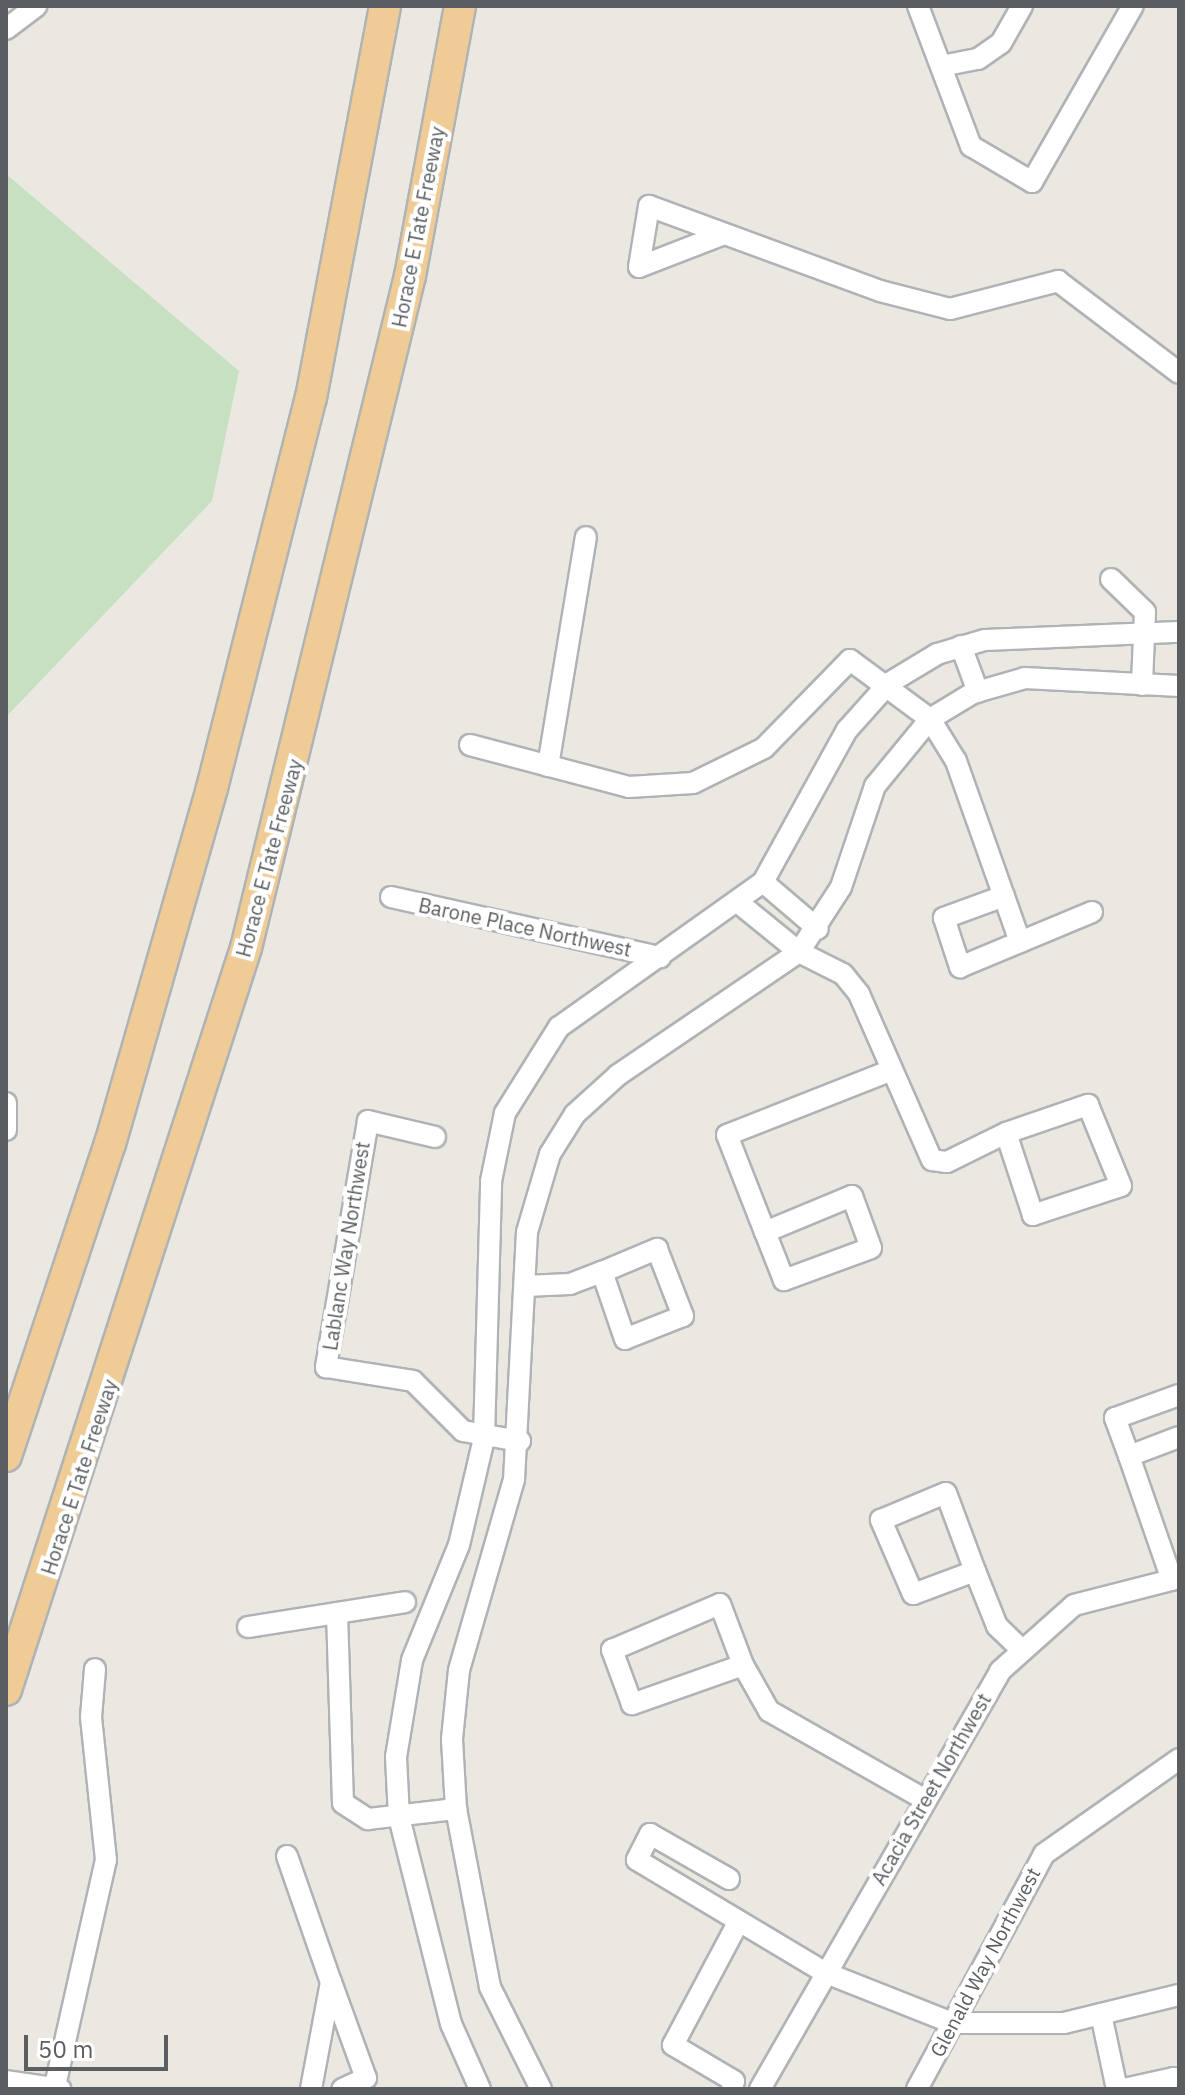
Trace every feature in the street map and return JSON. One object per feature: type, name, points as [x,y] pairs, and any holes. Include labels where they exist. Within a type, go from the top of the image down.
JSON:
[{"type":"highway","points":[[6,1456],[110,1144],[212,788],[311,398],[385,6]]},
{"type":"highway","name":"Horace E Tate Freeway","points":[[6,1690],[160,1233],[246,948],[410,276],[460,6]]},
{"type":"street","points":[[6,29],[36,6]]},
{"type":"street","points":[[918,6],[971,146],[1032,182],[1133,6]]},
{"type":"street","points":[[941,66],[978,59],[1001,43],[1022,6]]},
{"type":"street","points":[[724,234],[950,309],[1058,281],[1179,373]]},
{"type":"street","points":[[548,766],[586,537]]},
{"type":"street","points":[[1111,579],[1145,612],[1142,685]]},
{"type":"street","points":[[480,2089],[451,2024],[399,1817],[401,1709],[459,1545],[484,1438],[491,1181],[505,1113],[559,1027],[740,904],[763,882],[847,730],[889,683],[961,646],[1179,632]]},
{"type":"street","points":[[961,646],[978,692]]},
{"type":"street","points":[[470,745],[629,787],[693,783],[764,748],[850,660],[889,683],[930,719],[956,761],[1020,942]]},
{"type":"street","points":[[541,2089],[490,1987],[456,1809],[459,1670],[506,1518],[520,1441],[525,1286],[534,1194],[575,1114],[618,1075],[799,952],[818,929],[841,887],[875,786],[930,719],[978,692],[1025,678],[1072,675],[1142,685],[1179,686]]},
{"type":"street","points":[[763,882],[818,929]]},
{"type":"street","points":[[1004,896],[944,918],[960,967],[1092,912]]},
{"type":"street","name":"Barone Place Northwest","points":[[391,897],[660,957]]},
{"type":"street","points":[[740,904],[799,952],[843,974],[859,994],[932,1160],[947,1162],[1006,1133],[1088,1105],[1121,1186],[1033,1215],[1006,1133]]},
{"type":"street","points":[[765,1232],[852,1196],[871,1248],[784,1280],[765,1232],[727,1135],[892,1070]]},
{"type":"street","points":[[6,1103],[6,1130]]},
{"type":"street","name":"Lablanc Way Northwest","points":[[435,1137],[368,1121],[326,1367],[413,1381],[447,1422],[484,1438],[520,1441]]},
{"type":"street","points":[[525,1286],[570,1284],[657,1249],[683,1316],[625,1339],[602,1272]]},
{"type":"street","points":[[1176,1579],[1115,1418],[1179,1395]]},
{"type":"street","points":[[1129,1456],[1179,1437]]},
{"type":"street","points":[[975,1571],[913,1594],[881,1520],[946,1493],[997,1626],[1020,1648]]},
{"type":"street","name":"Acacia Street Northwest","points":[[760,2089],[983,1695],[1020,1648],[1074,1605],[1176,1579]]},
{"type":"street","points":[[248,1627],[405,1602]]},
{"type":"street","points":[[743,1665],[632,1704],[612,1650],[720,1604],[743,1665],[769,1711],[924,1799]]},
{"type":"street","points":[[337,1613],[343,1803],[368,1819],[456,1809]]},
{"type":"street","points":[[6,2081],[58,2088],[106,1860],[91,1717],[95,1669]]},
{"type":"street","name":"Glenald Way Northwest","points":[[917,2089],[1044,1854],[1177,1764]]},
{"type":"street","points":[[729,1879],[650,1834],[637,1860],[826,1973],[952,2023],[1027,2027],[1101,2014],[1179,1995]]},
{"type":"street","points":[[287,1856],[366,2078],[342,2089]]},
{"type":"street","points":[[732,2089],[734,2081],[673,2045],[739,1921]]},
{"type":"street","points":[[311,2089],[331,1982]]},
{"type":"street","points":[[1101,2014],[1117,2089]]},
{"type":"street","points":[[1124,2089],[1174,2078],[1177,2089]]},
{"type":"green space","points":[[6,174],[239,371],[212,501],[6,717]]}]
